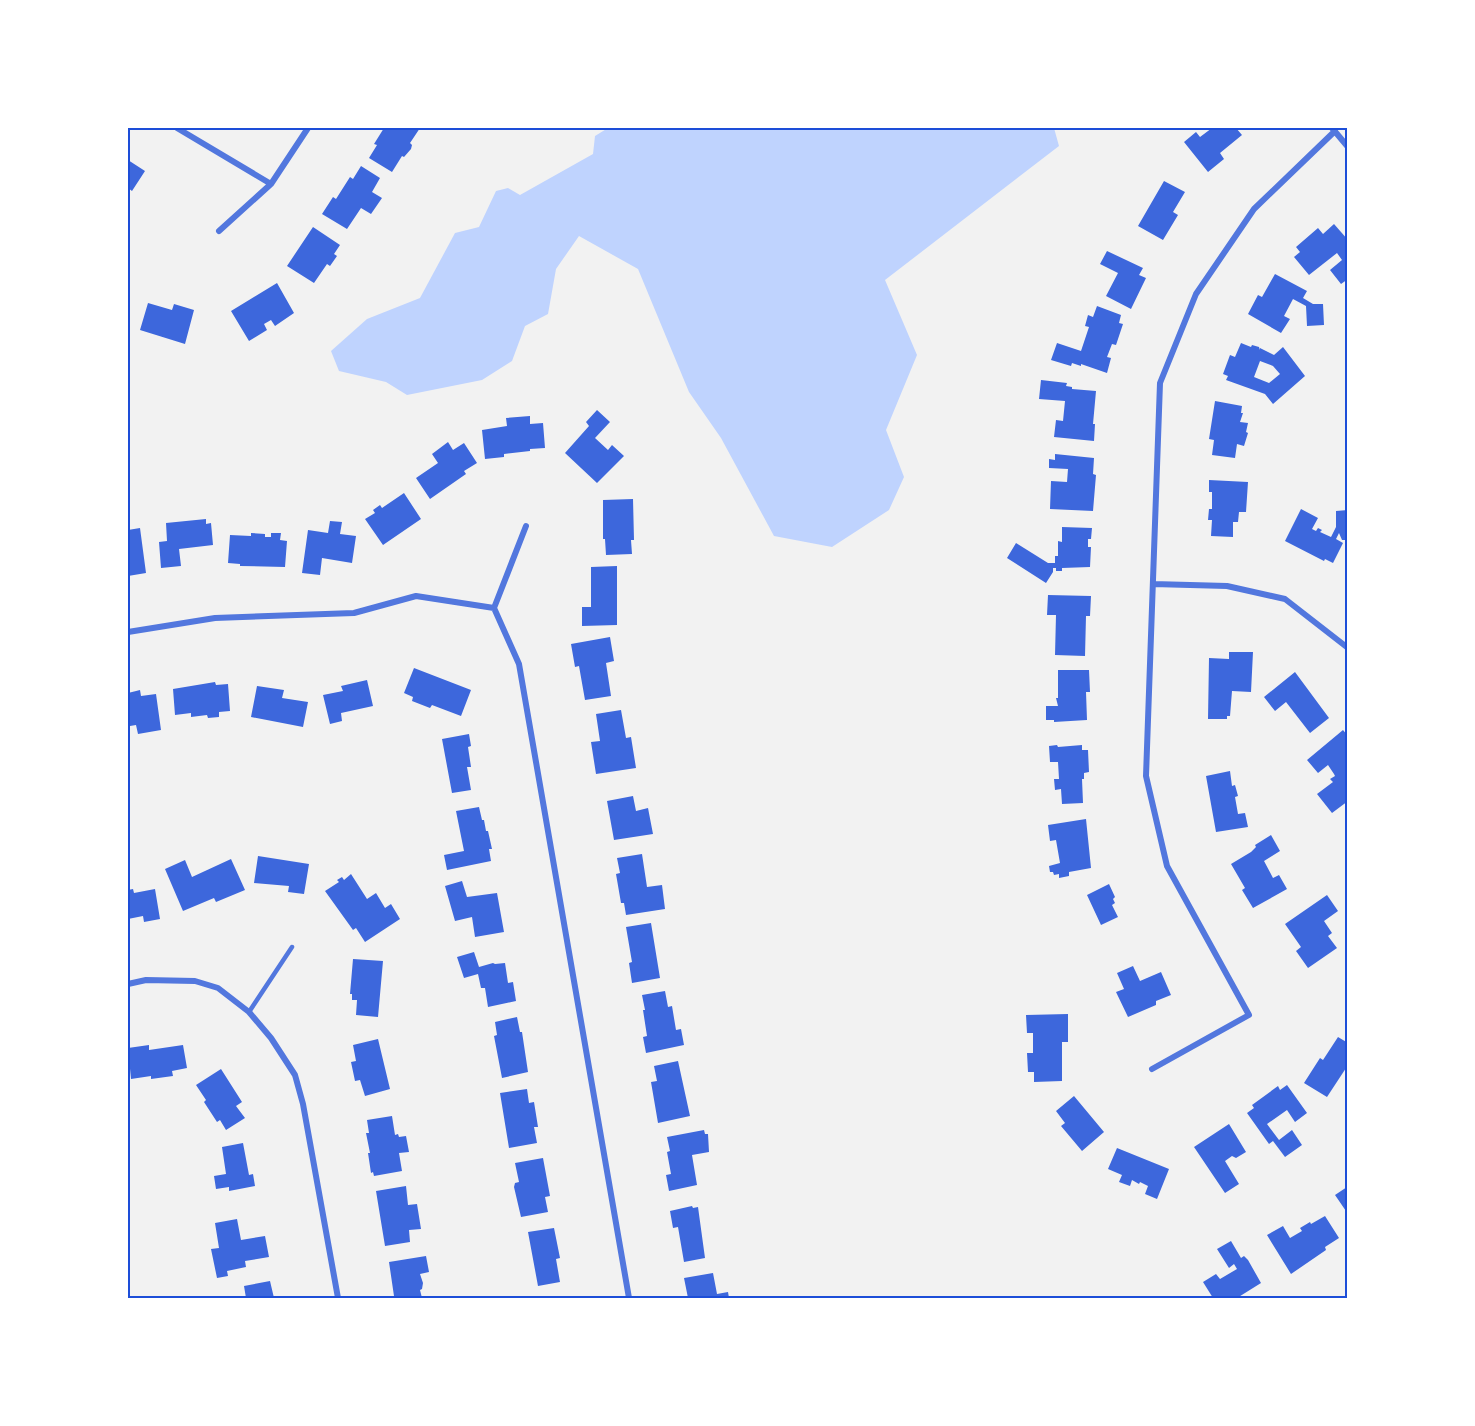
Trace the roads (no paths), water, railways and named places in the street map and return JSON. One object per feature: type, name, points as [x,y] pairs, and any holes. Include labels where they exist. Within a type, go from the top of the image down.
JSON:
[{"type":"street","points":[[177,128],[271,184]]},
{"type":"street","points":[[219,231],[271,184],[308,128]]},
{"type":"street","points":[[1152,1070],[1249,1015],[1167,866],[1146,776],[1160,383],[1196,294],[1254,209],[1334,129],[1347,147]]},
{"type":"street","points":[[526,526],[494,608],[519,664],[629,1299]]},
{"type":"street","points":[[1153,584],[1227,586],[1285,599],[1347,648]]},
{"type":"street","points":[[128,632],[215,618],[354,613],[416,596],[494,608]]},
{"type":"street","points":[[128,984],[146,980],[195,981],[218,988],[249,1012],[271,1038],[295,1075],[303,1104],[338,1299]]},
{"type":"lane","points":[[249,1012],[292,947]]},
{"type":"water","points":[[608,128],[1054,128],[1059,146],[885,280],[917,355],[886,430],[904,477],[889,510],[832,547],[774,536],[721,438],[689,392],[638,269],[579,236],[556,269],[548,314],[525,326],[512,361],[482,380],[407,395],[386,382],[339,371],[331,351],[367,319],[420,298],[455,233],[479,227],[496,191],[508,188],[520,195],[593,154],[595,136]]}]
